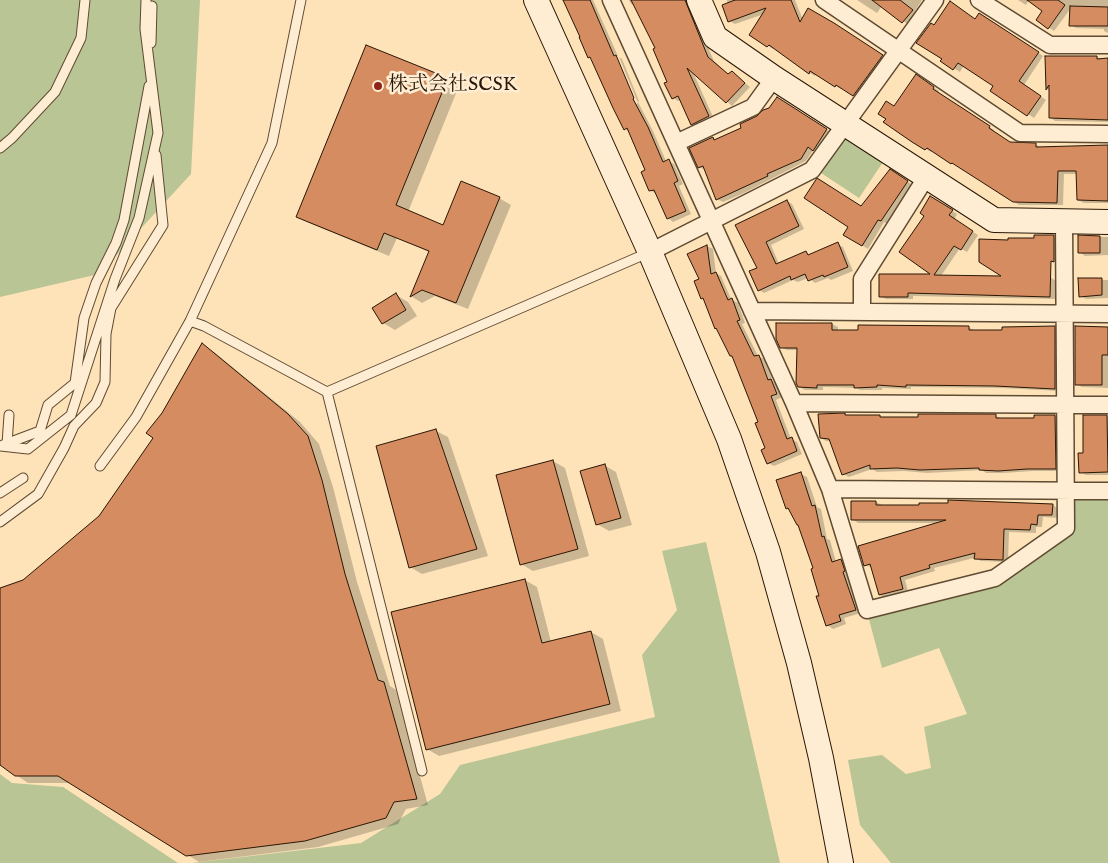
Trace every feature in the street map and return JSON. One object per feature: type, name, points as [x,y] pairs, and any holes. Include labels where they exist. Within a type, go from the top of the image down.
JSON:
[{"type":"street","points":[[536,0],[650,252],[729,440],[768,552],[799,663],[821,758],[841,863]]},
{"type":"street","points":[[611,0],[794,403],[830,489],[867,610],[995,578],[1066,528],[1064,222]]},
{"type":"street","points":[[699,0],[715,36],[774,78],[994,220],[1108,222]]},
{"type":"street","points":[[824,0],[1020,133],[1108,134]]},
{"type":"street","points":[[650,252],[812,170],[935,0]]},
{"type":"street","points":[[979,0],[1050,45],[1108,46]]},
{"type":"street","points":[[676,143],[753,107],[774,78]]},
{"type":"street","points":[[862,312],[862,279],[926,176]]},
{"type":"street","points":[[752,311],[1108,314]]},
{"type":"street","points":[[794,403],[1108,405]]},
{"type":"street","points":[[830,489],[1108,491]]},
{"type":"lane","points":[[0,148],[12,138],[55,92],[81,38],[85,0]]},
{"type":"lane","points":[[2,445],[28,449],[71,415],[115,279],[139,218],[158,133],[145,28],[146,0]]},
{"type":"lane","points":[[2,445],[40,431],[48,405],[75,383],[84,318],[96,283],[116,243],[124,220],[150,74],[152,0]]},
{"type":"lane","points":[[100,466],[136,417],[190,322],[272,143],[301,0]]},
{"type":"lane","points":[[0,522],[38,494],[74,426],[96,403],[105,382],[106,334],[111,308],[163,225],[155,147]]},
{"type":"lane","points":[[327,392],[650,252]]},
{"type":"lane","points":[[190,322],[204,326],[327,392],[422,771]]},
{"type":"lane","points":[[2,445],[9,415]]},
{"type":"lane","points":[[0,493],[24,478]]},
{"type":"green space","points":[[0,0],[200,0],[191,174],[99,274],[0,297]]},
{"type":"green space","points":[[845,124],[889,153],[859,198],[818,171]]},
{"type":"green space","points":[[1067,492],[1108,493],[1108,863],[891,863],[860,825],[848,760],[882,755],[906,774],[931,768],[924,727],[967,714],[939,648],[882,668],[867,612],[997,582],[1068,530]]},
{"type":"green space","points":[[706,542],[780,863],[192,863],[361,843],[440,794],[460,765],[655,717],[642,655],[677,610],[662,551]]},
{"type":"green space","points":[[0,774],[12,783],[63,787],[178,863],[0,863]]},
{"type":"building","points":[[563,0],[590,0],[663,162],[669,159],[678,181],[674,183],[686,211],[667,219],[654,190],[649,191],[641,172],[645,170],[627,128],[624,130],[590,57],[588,58]]},
{"type":"building","points":[[631,0],[685,0],[708,57],[728,74],[732,71],[745,83],[726,103],[687,68],[709,116],[691,125],[678,96],[672,99],[664,83],[667,82],[653,49],[655,48]]},
{"type":"building","points":[[735,0],[791,0],[800,22],[808,8],[883,55],[853,96],[810,71],[809,74],[769,45],[767,47],[749,35],[766,8],[728,22],[722,5]]},
{"type":"building","points":[[872,0],[900,0],[913,10],[902,23]]},
{"type":"building","points":[[1027,0],[1058,0],[1065,5],[1048,29],[1036,20],[1042,11]]},
{"type":"building","points":[[950,1],[975,19],[979,13],[1039,52],[1019,81],[1041,96],[1027,116],[990,91],[993,86],[958,63],[953,70],[940,61],[942,59],[916,43],[931,23],[934,25]]},
{"type":"building","points":[[1070,6],[1108,7],[1108,26],[1069,26]]},
{"type":"building","points":[[366,45],[448,78],[396,205],[443,225],[461,181],[500,197],[456,303],[422,290],[410,297],[429,251],[384,233],[377,250],[296,217]]},
{"type":"building","points":[[1045,56],[1097,56],[1097,59],[1108,58],[1108,120],[1049,118],[1049,85],[1046,90]]},
{"type":"building","points":[[916,74],[934,87],[933,89],[990,126],[989,128],[1010,142],[1036,143],[1036,147],[1108,145],[1108,201],[1077,200],[1076,171],[1058,171],[1057,203],[1013,202],[927,148],[925,150],[912,142],[883,122],[886,119],[878,114],[886,101],[894,106]]},
{"type":"building","points":[[777,97],[827,129],[813,151],[808,147],[801,159],[716,200],[703,166],[698,168],[689,148],[713,137],[714,140],[741,128],[740,124],[769,108]]},
{"type":"building","points":[[890,169],[908,181],[881,221],[878,220],[862,246],[843,235],[848,227],[804,198],[817,178],[861,206]]},
{"type":"building","points":[[930,196],[953,210],[949,215],[973,231],[961,250],[954,246],[934,275],[1001,276],[979,262],[979,239],[1008,240],[1008,238],[1034,238],[1034,235],[1054,235],[1054,262],[1051,261],[1050,297],[908,293],[908,297],[879,297],[879,274],[930,274],[899,252],[924,216],[920,213]]},
{"type":"building","points":[[787,200],[799,226],[766,242],[776,264],[806,251],[808,255],[838,242],[848,267],[824,277],[823,275],[808,281],[805,274],[791,280],[790,276],[758,291],[749,271],[757,268],[735,225]]},
{"type":"building","points":[[1078,235],[1100,236],[1100,253],[1078,253]]},
{"type":"building","points":[[707,245],[711,274],[716,272],[728,300],[732,298],[740,320],[737,321],[754,356],[759,355],[768,380],[771,379],[777,394],[771,396],[787,439],[792,437],[797,451],[767,464],[761,450],[765,448],[755,423],[758,422],[732,356],[730,356],[715,329],[694,281],[699,279],[687,254]]},
{"type":"building","points":[[1078,278],[1102,278],[1102,295],[1079,297]]},
{"type":"building","points":[[396,293],[406,310],[382,324],[372,308]]},
{"type":"building","points":[[776,323],[832,323],[832,330],[858,330],[858,325],[969,326],[969,330],[1002,330],[1002,327],[1055,326],[1055,389],[906,385],[906,387],[877,385],[877,387],[854,388],[854,385],[817,385],[817,388],[798,387],[796,383],[797,348],[780,348],[776,339]]},
{"type":"building","points":[[1075,326],[1108,327],[1108,355],[1102,355],[1102,385],[1075,385]]},
{"type":"building","points":[[202,343],[288,414],[308,436],[322,480],[345,574],[378,680],[384,682],[417,799],[394,802],[386,818],[305,841],[186,856],[58,776],[15,776],[0,765],[0,588],[23,580],[99,516],[153,438],[146,433],[162,413]]},
{"type":"building","points":[[845,413],[845,415],[880,415],[880,417],[918,417],[918,414],[996,414],[996,418],[1034,418],[1034,415],[1055,415],[1056,469],[998,471],[979,470],[979,468],[870,469],[870,465],[842,475],[829,439],[820,438],[818,414]]},
{"type":"building","points":[[1083,415],[1107,415],[1108,472],[1079,473],[1078,453],[1083,453]]},
{"type":"building","points":[[436,429],[477,549],[409,568],[376,446]]},
{"type":"building","points":[[553,460],[578,549],[520,565],[496,475]]},
{"type":"building","points":[[605,464],[621,518],[596,525],[580,471]]},
{"type":"building","points":[[801,472],[812,506],[815,505],[822,537],[824,536],[832,562],[841,559],[845,571],[843,572],[856,610],[839,615],[841,621],[826,626],[816,596],[819,596],[811,569],[813,568],[798,525],[788,508],[786,509],[776,480]]},
{"type":"building","points":[[948,500],[1053,504],[1052,515],[1038,515],[1037,525],[1031,524],[1030,530],[1004,529],[1003,560],[974,559],[975,553],[929,565],[930,568],[900,577],[903,589],[879,595],[870,564],[864,566],[858,546],[946,520],[851,520],[851,501],[876,501],[876,505],[919,505],[919,503],[948,503]]},
{"type":"building","points":[[525,579],[542,643],[591,631],[610,704],[426,750],[391,612]]},
{"type":"place","name":"株式会社SCSK","points":[[378,86]]}]
